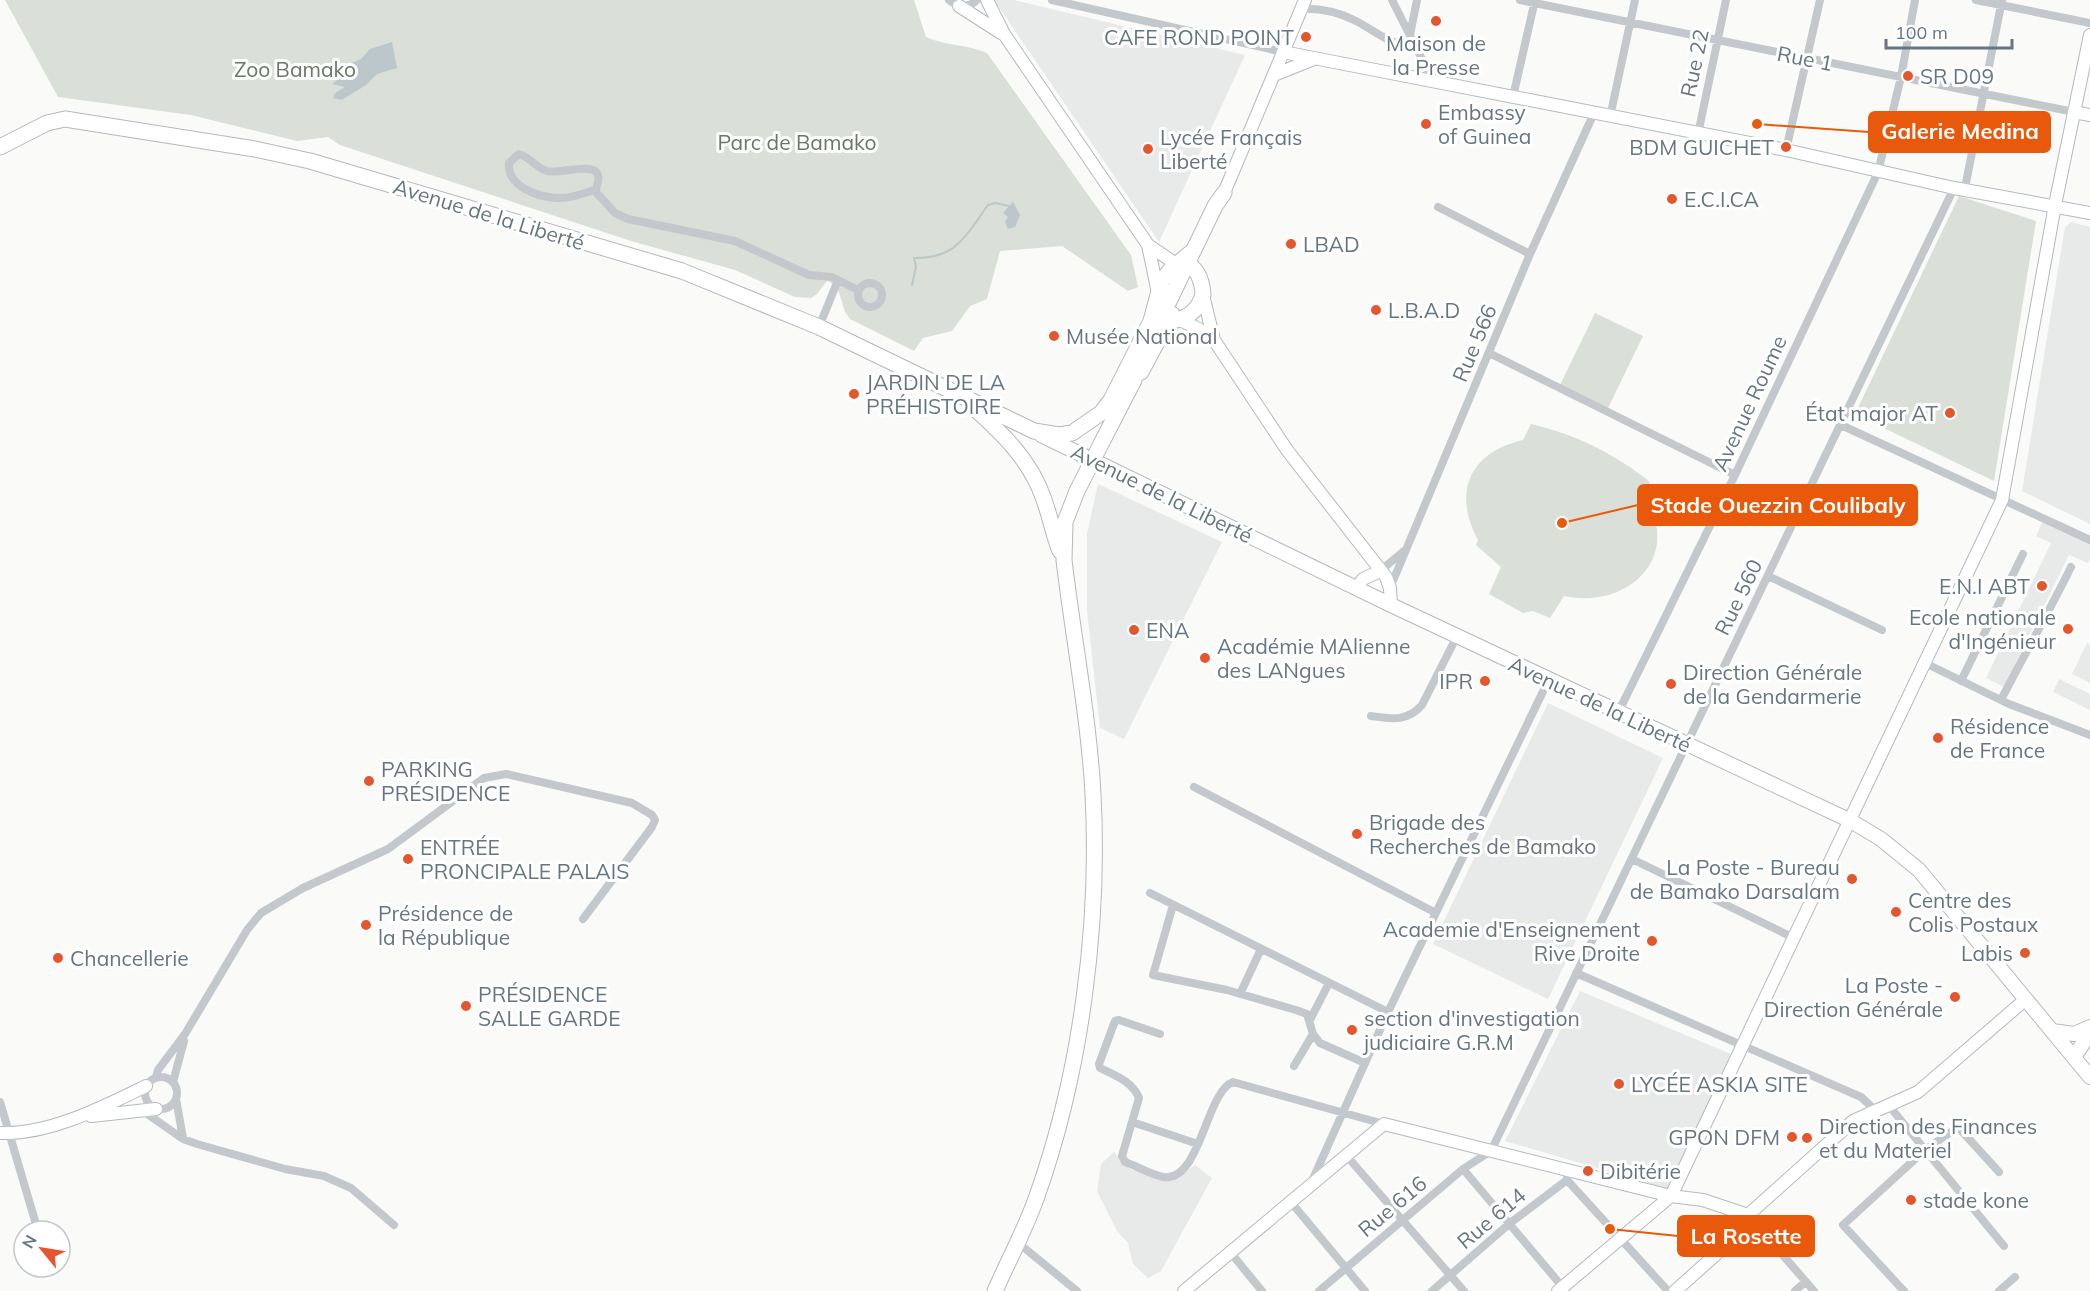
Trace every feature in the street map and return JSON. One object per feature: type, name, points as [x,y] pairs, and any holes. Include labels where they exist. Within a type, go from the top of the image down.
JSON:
[{"type":"highway","name":"Avenue de la Liberté","points":[[0,147],[47,123],[65,119],[255,149],[369,177],[682,271],[819,327],[961,396]]},
{"type":"highway","points":[[995,1291],[1036,1198],[1063,1108],[1090,950],[1094,885],[1093,793],[1064,560],[1065,522],[1077,491],[1134,380],[1142,371],[1171,318],[1188,261],[1224,193]]},
{"type":"highway","points":[[1171,318],[1191,314],[1203,295],[1188,261]]},
{"type":"highway","points":[[961,396],[1034,431],[1059,435],[1072,433],[1101,413],[1111,400],[1151,321],[1162,280],[1188,261]]},
{"type":"highway","points":[[961,396],[1001,433],[1027,465],[1043,496],[1064,560]]},
{"type":"main road","name":"Avenue de la Liberté","points":[[1034,431],[1391,605],[1851,821],[1881,839],[1918,870],[2052,1031],[2084,1064]]},
{"type":"main road","points":[[2052,1031],[2074,1034],[2090,1027]]},
{"type":"main road","points":[[2084,1064],[2090,1034]]},
{"type":"street","points":[[954,3],[967,6],[977,0]]},
{"type":"street","points":[[987,0],[1004,34],[1148,245],[1159,295],[1171,318],[1199,329],[1214,340]]},
{"type":"street","points":[[1052,0],[1283,52],[1437,80],[1610,117],[1786,150],[1878,172],[2090,213]]},
{"type":"street","points":[[1392,0],[1429,73],[1437,80]]},
{"type":"street","points":[[1410,35],[1417,0]]},
{"type":"street","name":"Rue 1","points":[[1520,0],[1535,1],[2090,116]]},
{"type":"street","points":[[1610,117],[1635,0]]},
{"type":"street","name":"Rue 22","points":[[1698,134],[1726,0]]},
{"type":"street","points":[[1786,150],[1820,0]]},
{"type":"street","name":"Avenue Roume","points":[[1618,713],[1735,475],[1878,172],[1901,77],[1916,0]]},
{"type":"street","points":[[1976,0],[2001,3],[2090,24]]},
{"type":"street","points":[[1513,97],[1535,1]]},
{"type":"street","points":[[954,3],[1004,34]]},
{"type":"street","name":"Rue 560","points":[[1491,1151],[1685,744],[1959,188],[1983,94],[2001,3]]},
{"type":"street","points":[[1224,193],[1303,4],[1325,9],[1353,20],[1399,46],[1415,46]]},
{"type":"street","points":[[1463,1169],[1562,1290],[1671,1196],[2002,500],[2055,205],[2090,35]]},
{"type":"street","points":[[1274,75],[1319,58]]},
{"type":"street","name":"Rue 566","points":[[1390,588],[1530,254],[1594,113]]},
{"type":"street","points":[[519,154],[550,172],[587,167],[597,176],[598,184],[595,191],[558,199],[533,192],[521,186],[513,178],[509,170],[509,162],[519,154]]},
{"type":"street","points":[[595,191],[615,213],[628,219],[720,236],[809,275],[838,280],[858,290]]},
{"type":"street","points":[[1438,207],[1530,254]]},
{"type":"street","points":[[1148,245],[1188,261]]},
{"type":"street","points":[[819,327],[838,280]]},
{"type":"street","points":[[1203,295],[1214,340],[1287,450],[1380,571],[1390,588],[1391,605]]},
{"type":"street","points":[[1489,353],[1735,475]]},
{"type":"street","points":[[1841,425],[2090,540]]},
{"type":"street","points":[[1357,587],[1363,579],[1380,571],[1406,548]]},
{"type":"street","points":[[1961,681],[2023,555]]},
{"type":"street","points":[[2001,700],[2029,645],[2043,625],[2071,567]]},
{"type":"street","points":[[1768,576],[1882,630]]},
{"type":"street","points":[[1371,716],[1402,719],[1413,715],[1422,705],[1457,636]]},
{"type":"street","points":[[1925,663],[2001,700],[2090,735]]},
{"type":"street","points":[[1312,1182],[1388,1012],[1549,679]]},
{"type":"street","points":[[66,1120],[123,1098],[146,1086],[156,1077],[158,1070],[185,1034],[248,930],[261,913],[303,888],[388,849],[484,778],[506,774],[632,803],[652,815],[655,820],[652,828],[583,919]]},
{"type":"street","points":[[1194,787],[1436,913]]},
{"type":"street","points":[[1632,858],[1794,938]]},
{"type":"street","points":[[1150,893],[1388,1012]]},
{"type":"street","points":[[1173,905],[1154,975],[1240,994],[1307,1014],[1313,1034],[1328,1047],[1365,1063]]},
{"type":"street","points":[[1240,994],[1261,949]]},
{"type":"street","points":[[1576,973],[1861,1097],[1875,1110]]},
{"type":"street","points":[[1310,1020],[1329,983]]},
{"type":"street","points":[[1675,1291],[1740,1233],[1748,1215],[1853,1121],[1875,1110],[1890,1107],[1918,1092],[2026,999]]},
{"type":"street","points":[[1160,1034],[1119,1020],[1115,1021],[1099,1064],[1100,1068],[1121,1078],[1137,1093],[1139,1098],[1122,1159],[1163,1177],[1172,1177],[1180,1173],[1198,1144],[1223,1088],[1233,1082],[1491,1151],[1567,1175],[1671,1196],[1703,1200],[1748,1215],[1814,1291]]},
{"type":"street","points":[[172,1082],[185,1034]]},
{"type":"street","points":[[1294,1066],[1313,1034]]},
{"type":"street","points":[[156,1077],[172,1082],[176,1089],[178,1122],[183,1139]]},
{"type":"street","points":[[146,1086],[145,1097],[156,1109]]},
{"type":"street","points":[[4,1133],[66,1120],[139,1109],[165,1109],[176,1099]]},
{"type":"street","points":[[0,1102],[4,1133],[34,1219]]},
{"type":"street","points":[[1890,1107],[2004,1246]]},
{"type":"street","points":[[139,1109],[154,1116],[183,1139],[252,1160],[324,1176],[351,1188],[394,1226]]},
{"type":"street","points":[[1132,1122],[1198,1144]]},
{"type":"street","points":[[1184,1291],[1345,1154],[1384,1124]]},
{"type":"street","points":[[1904,1291],[1843,1225],[1925,1150],[1958,1128],[1999,1172]]},
{"type":"street","name":"Rue 616","points":[[1319,1291],[1463,1169],[1491,1151]]},
{"type":"street","points":[[1345,1154],[1464,1291]]},
{"type":"street","points":[[1567,1175],[1668,1291]]},
{"type":"street","name":"Rue 614","points":[[1432,1291],[1567,1175]]},
{"type":"street","points":[[1290,1201],[1365,1291]]},
{"type":"street","points":[[1017,1242],[1077,1291]]},
{"type":"street","points":[[1230,1252],[1262,1291]]},
{"type":"street","points":[[1999,1291],[2015,1277]]},
{"type":"street","points":[[1795,1291],[1805,1282]]},
{"type":"shaded area","name":"Lycée Français Liberté","points":[[994,0],[1014,0],[1245,55],[1159,242]]},
{"type":"shaded area","points":[[392,42],[397,68],[377,74],[366,85],[342,100],[333,98],[335,93],[345,87],[332,84],[341,77],[337,69],[361,59],[370,49]]},
{"type":"shaded area","points":[[1013,202],[1020,215],[1015,227],[1008,229],[1005,222],[1008,217],[1003,213]]},
{"type":"shaded area","points":[[2071,222],[2090,227],[2090,524],[2022,491],[2065,227]]},
{"type":"shaded area","name":"ENA","points":[[1098,484],[1222,542],[1124,739],[1100,728],[1087,611],[1087,534]]},
{"type":"shaded area","name":"E.N.I ABT","points":[[2043,521],[2090,544],[2090,559],[2088,563],[2069,555],[2043,608],[2046,610],[2039,625],[2035,623],[2004,687],[1986,678],[2051,543],[2036,536]]},
{"type":"shaded area","points":[[2087,643],[2090,645],[2090,683],[2072,674]]},
{"type":"shaded area","points":[[2059,679],[2090,694],[2090,710],[2053,692]]},
{"type":"shaded area","points":[[1548,703],[1663,758],[1548,999],[1433,944]]},
{"type":"shaded area","points":[[1580,991],[1731,1054],[1668,1189],[1505,1141]]},
{"type":"shaded area","points":[[1114,1152],[1130,1169],[1152,1176],[1173,1181],[1195,1165],[1212,1178],[1161,1271],[1148,1278],[1133,1264],[1128,1243],[1117,1231],[1097,1191],[1101,1164]]},
{"type":"green space","name":"Parc de Bamako","points":[[5,0],[914,0],[926,37],[987,53],[1131,255],[1138,287],[1128,291],[1062,246],[1000,251],[987,299],[970,306],[952,331],[923,338],[914,351],[850,319],[845,312],[837,286],[827,281],[811,298],[795,297],[735,270],[631,241],[340,145],[328,137],[297,141],[191,115],[58,97]]},
{"type":"green space","points":[[1959,196],[2036,221],[1994,481],[1855,414]]},
{"type":"green space","points":[[1595,313],[1643,336],[1608,408],[1560,385]]},
{"type":"green space","points":[[1531,424],[1563,433],[1594,446],[1650,482],[1643,494],[1654,517],[1657,538],[1653,557],[1643,574],[1628,586],[1609,595],[1587,598],[1564,596],[1550,618],[1533,611],[1523,613],[1489,594],[1501,567],[1476,545],[1478,540],[1470,522],[1467,506],[1467,490],[1471,476],[1479,464],[1490,454],[1523,440]]},
{"type":"waterway","points":[[912,285],[916,267],[914,258],[929,257],[951,250],[966,235],[988,205],[995,203],[1009,206]]},
{"type":"place","name":"Maison de la Presse","points":[[1436,21]]},
{"type":"place","name":"CAFE ROND POINT","points":[[1306,37]]},
{"type":"place","name":"SR D09","points":[[1908,76]]},
{"type":"place","name":"Embassy of Guinea","points":[[1426,124]]},
{"type":"place","name":"Galerie Medina","points":[[1757,124]]},
{"type":"place","name":"BDM GUICHET","points":[[1786,147]]},
{"type":"place","name":"Lycée Français Liberté","points":[[1148,149]]},
{"type":"place","name":"E.C.I.CA","points":[[1672,199]]},
{"type":"place","name":"LBAD","points":[[1291,244]]},
{"type":"place","name":"L.B.A.D","points":[[1376,310]]},
{"type":"place","name":"Musée National","points":[[1054,336]]},
{"type":"place","name":"JARDIN DE LA PRÉHISTOIRE","points":[[854,394]]},
{"type":"place","name":"État major AT","points":[[1950,413]]},
{"type":"place","name":"Stade Ouezzin Coulibaly","points":[[1562,523]]},
{"type":"place","name":"E.N.I ABT","points":[[2042,586]]},
{"type":"place","name":"Ecole nationale d'Ingénieur","points":[[2068,629]]},
{"type":"place","name":"ENA","points":[[1134,630]]},
{"type":"place","name":"Académie MAlienne des LANgues","points":[[1205,658]]},
{"type":"place","name":"IPR","points":[[1485,681]]},
{"type":"place","name":"Direction Générale de la Gendarmerie","points":[[1671,684]]},
{"type":"place","name":"Résidence de France","points":[[1938,738]]},
{"type":"place","name":"PARKING PRÉSIDENCE","points":[[369,781]]},
{"type":"place","name":"Brigade des Recherches de Bamako","points":[[1357,834]]},
{"type":"place","name":"ENTRÉE PRONCIPALE PALAIS","points":[[408,859]]},
{"type":"place","name":"La Poste - Bureau de Bamako Darsalam","points":[[1852,879]]},
{"type":"place","name":"Centre des Colis Postaux","points":[[1896,912]]},
{"type":"place","name":"Présidence de la République","points":[[366,925]]},
{"type":"place","name":"Academie d'Enseignement Rive Droite","points":[[1652,941]]},
{"type":"place","name":"Labis","points":[[2025,953]]},
{"type":"place","name":"Chancellerie","points":[[58,958]]},
{"type":"place","name":"La Poste - Direction Générale","points":[[1955,997]]},
{"type":"place","name":"PRÉSIDENCE SALLE GARDE","points":[[466,1006]]},
{"type":"place","name":"section d'investigation judiciaire G.R.M","points":[[1352,1030]]},
{"type":"place","name":"LYCÉE ASKIA SITE","points":[[1619,1084]]},
{"type":"place","name":"GPON DFM","points":[[1792,1137]]},
{"type":"place","name":"Direction des Finances et du Materiel","points":[[1807,1138]]},
{"type":"place","name":"Dibitérie","points":[[1588,1171]]},
{"type":"place","name":"stade kone","points":[[1911,1200]]},
{"type":"place","name":"La Rosette","points":[[1610,1229]]},
{"type":"park label","name":"Zoo Bamako","points":[[295,69]]}]
